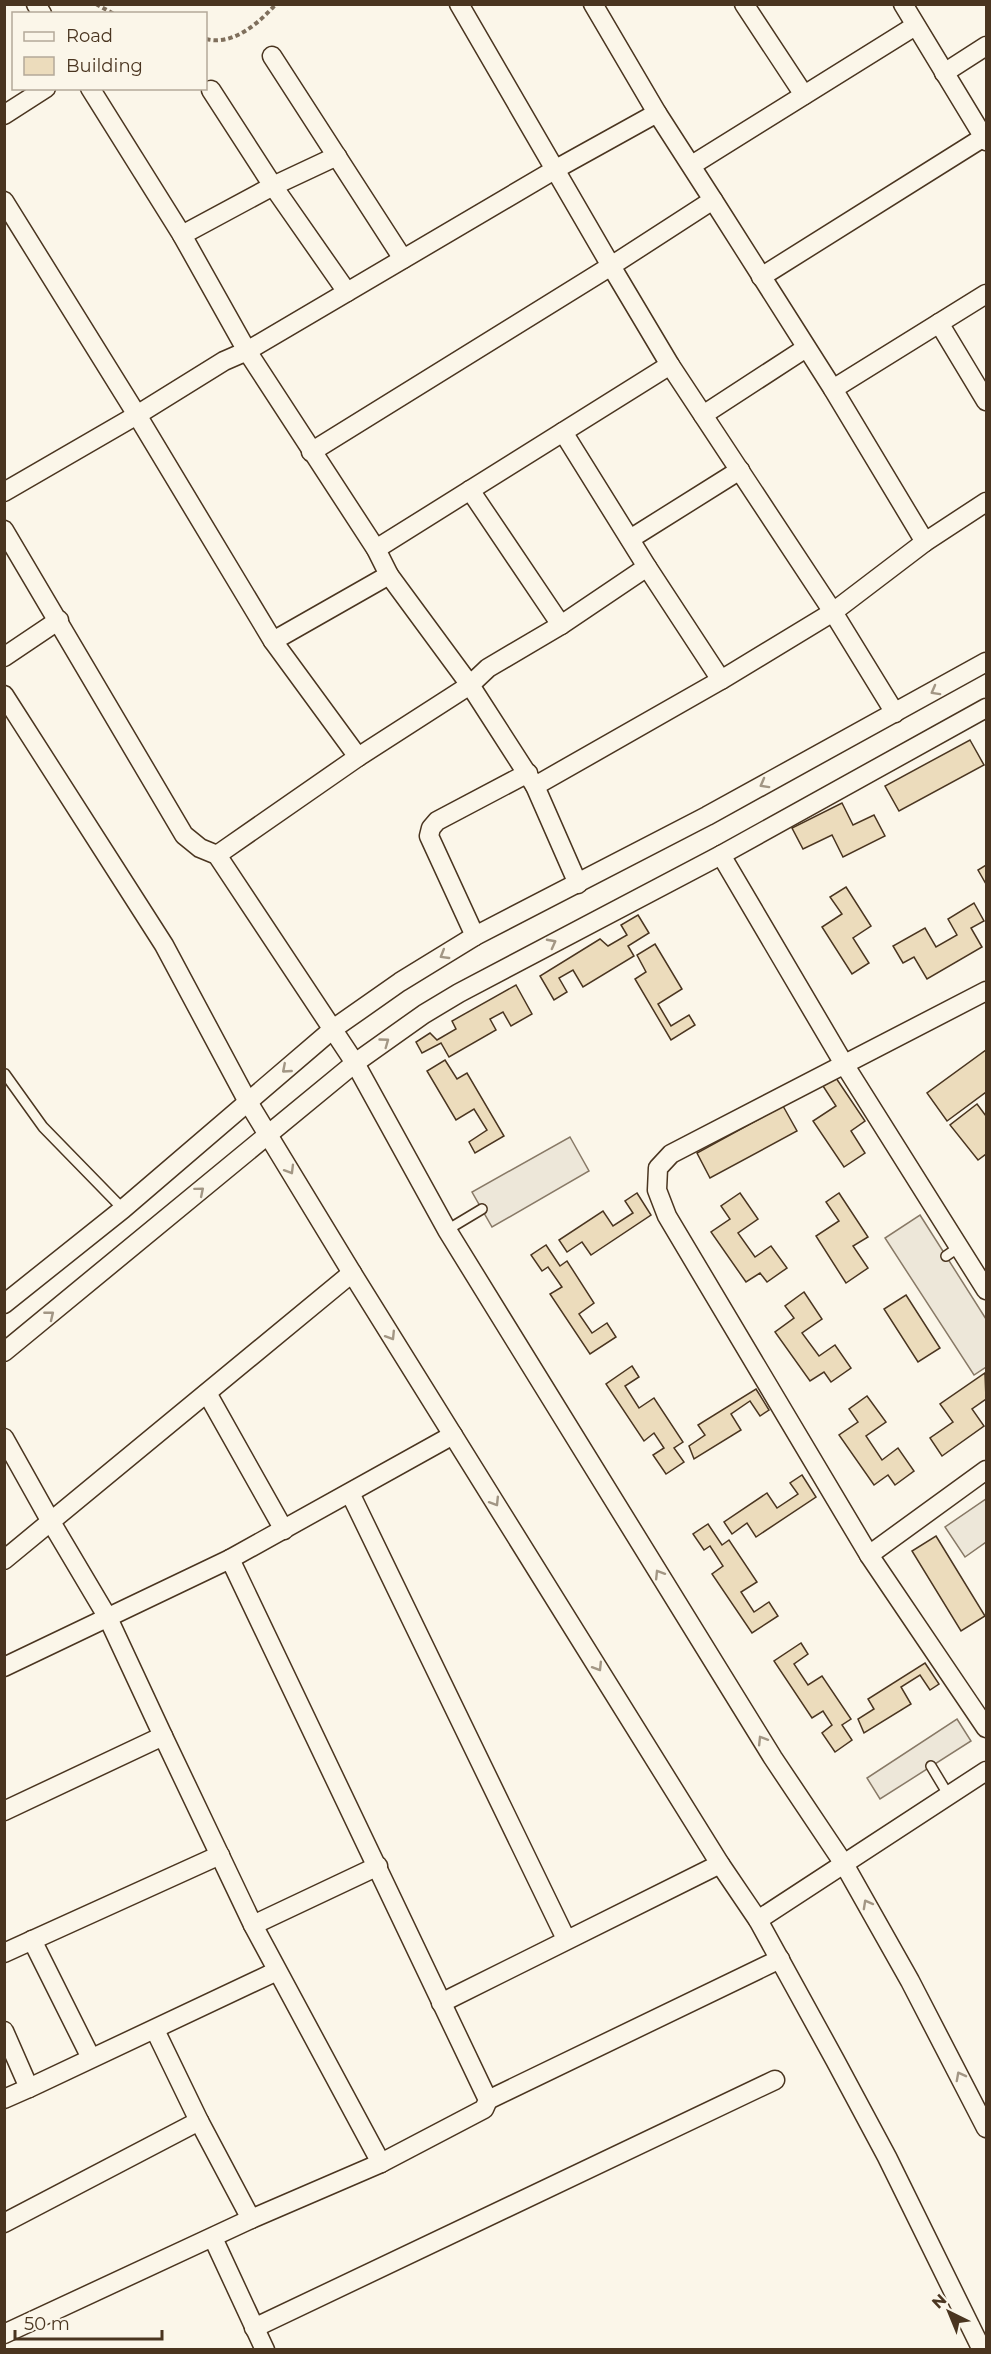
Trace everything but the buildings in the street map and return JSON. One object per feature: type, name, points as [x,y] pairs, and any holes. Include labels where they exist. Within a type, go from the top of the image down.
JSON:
[{"type":"street","points":[[459,4],[670,365],[833,612],[895,713]]},
{"type":"street","points":[[593,4],[657,112],[833,389],[925,542]]},
{"type":"street","points":[[744,4],[804,95]]},
{"type":"street","points":[[761,278],[986,139],[903,4]]},
{"type":"street","points":[[692,165],[915,26]]},
{"type":"street","points":[[944,73],[987,46]]},
{"type":"street","points":[[272,56],[403,259]]},
{"type":"street","points":[[4,115],[42,90]]},
{"type":"street","points":[[91,90],[182,235],[247,351],[376,549],[389,575],[470,685],[531,779],[578,884]]},
{"type":"street","points":[[211,90],[273,186],[347,292]]},
{"type":"street","points":[[4,492],[225,361],[247,351],[657,112]]},
{"type":"street","points":[[182,235],[273,186],[337,156]]},
{"type":"street","points":[[311,452],[713,200]]},
{"type":"street","points":[[4,201],[137,415],[273,641],[358,757]]},
{"type":"street","points":[[833,389],[987,294]]},
{"type":"street","points":[[939,323],[987,401]]},
{"type":"street","points":[[703,415],[806,348]]},
{"type":"street","points":[[376,549],[670,365]]},
{"type":"street","points":[[563,432],[720,680]]},
{"type":"street","points":[[630,539],[740,470]]},
{"type":"street","points":[[470,490],[561,625]]},
{"type":"street","points":[[475,936],[429,837],[431,828],[437,821],[531,779],[720,680],[833,612],[925,542],[987,502]]},
{"type":"street","points":[[4,530],[184,835],[200,848],[217,855],[355,1063],[447,1230],[773,1758],[844,1864],[910,1981],[987,2128]]},
{"type":"street","points":[[217,855],[358,757],[470,685],[488,668],[561,625],[647,567]]},
{"type":"street","points":[[273,641],[389,575]]},
{"type":"street","points":[[4,657],[59,620]]},
{"type":"street","points":[[4,1304],[123,1209],[333,1029],[400,982],[475,936],[578,884],[987,662]]},
{"type":"street","points":[[4,695],[164,945],[248,1102],[352,1273],[720,1864],[758,1920],[887,2157],[982,2349]]},
{"type":"street","points":[[4,1352],[355,1063],[424,1014],[459,993],[721,855],[987,708]]},
{"type":"street","points":[[721,855],[952,1251],[987,1290]]},
{"type":"street","points":[[987,991],[671,1154],[658,1168],[657,1190],[667,1216],[869,1555],[987,1728]]},
{"type":"street","points":[[4,1560],[352,1273]]},
{"type":"street","points":[[207,1393],[284,1530]]},
{"type":"street","points":[[4,1667],[230,1559],[453,1435]]},
{"type":"street","points":[[4,1438],[108,1618],[253,1925],[381,2163]]},
{"type":"street","points":[[869,1555],[987,1470]]},
{"type":"street","points":[[350,1493],[566,1939]]},
{"type":"street","points":[[230,1559],[488,2100]]},
{"type":"street","points":[[4,1811],[164,1736]]},
{"type":"street","points":[[758,1920],[987,1770]]},
{"type":"street","points":[[4,1953],[220,1855]]},
{"type":"street","points":[[441,2003],[720,1864]]},
{"type":"street","points":[[253,1925],[378,1866]]},
{"type":"street","points":[[32,1940],[91,2058]]},
{"type":"street","points":[[6,2331],[251,2219],[381,2163],[484,2109],[488,2100],[780,1959]]},
{"type":"street","points":[[4,2099],[277,1971]]},
{"type":"street","points":[[155,2030],[199,2121],[251,2219]]},
{"type":"street","points":[[4,2031],[29,2088]]},
{"type":"street","points":[[254,2328],[775,2080]]},
{"type":"street","points":[[4,2223],[199,2121]]},
{"type":"street","points":[[213,2238],[265,2349]]},
{"type":"lane","points":[[5,1074],[43,1127],[123,1209]]},
{"type":"lane","points":[[447,1230],[482,1209]]},
{"type":"lane","points":[[931,1766],[949,1796]]},
{"type":"path","points":[[96,4],[110,12]]},
{"type":"path","points":[[207,39],[213,41],[245,33],[276,4]]},
{"type":"shaded area","points":[[570,1137],[589,1171],[492,1227],[472,1192]]},
{"type":"shaded area","points":[[920,1215],[986,1319],[986,1367],[974,1375],[885,1238]]},
{"type":"shaded area","points":[[986,1499],[986,1542],[965,1557],[945,1527]]},
{"type":"shaded area","points":[[957,1719],[971,1741],[880,1799],[867,1778]]}]
